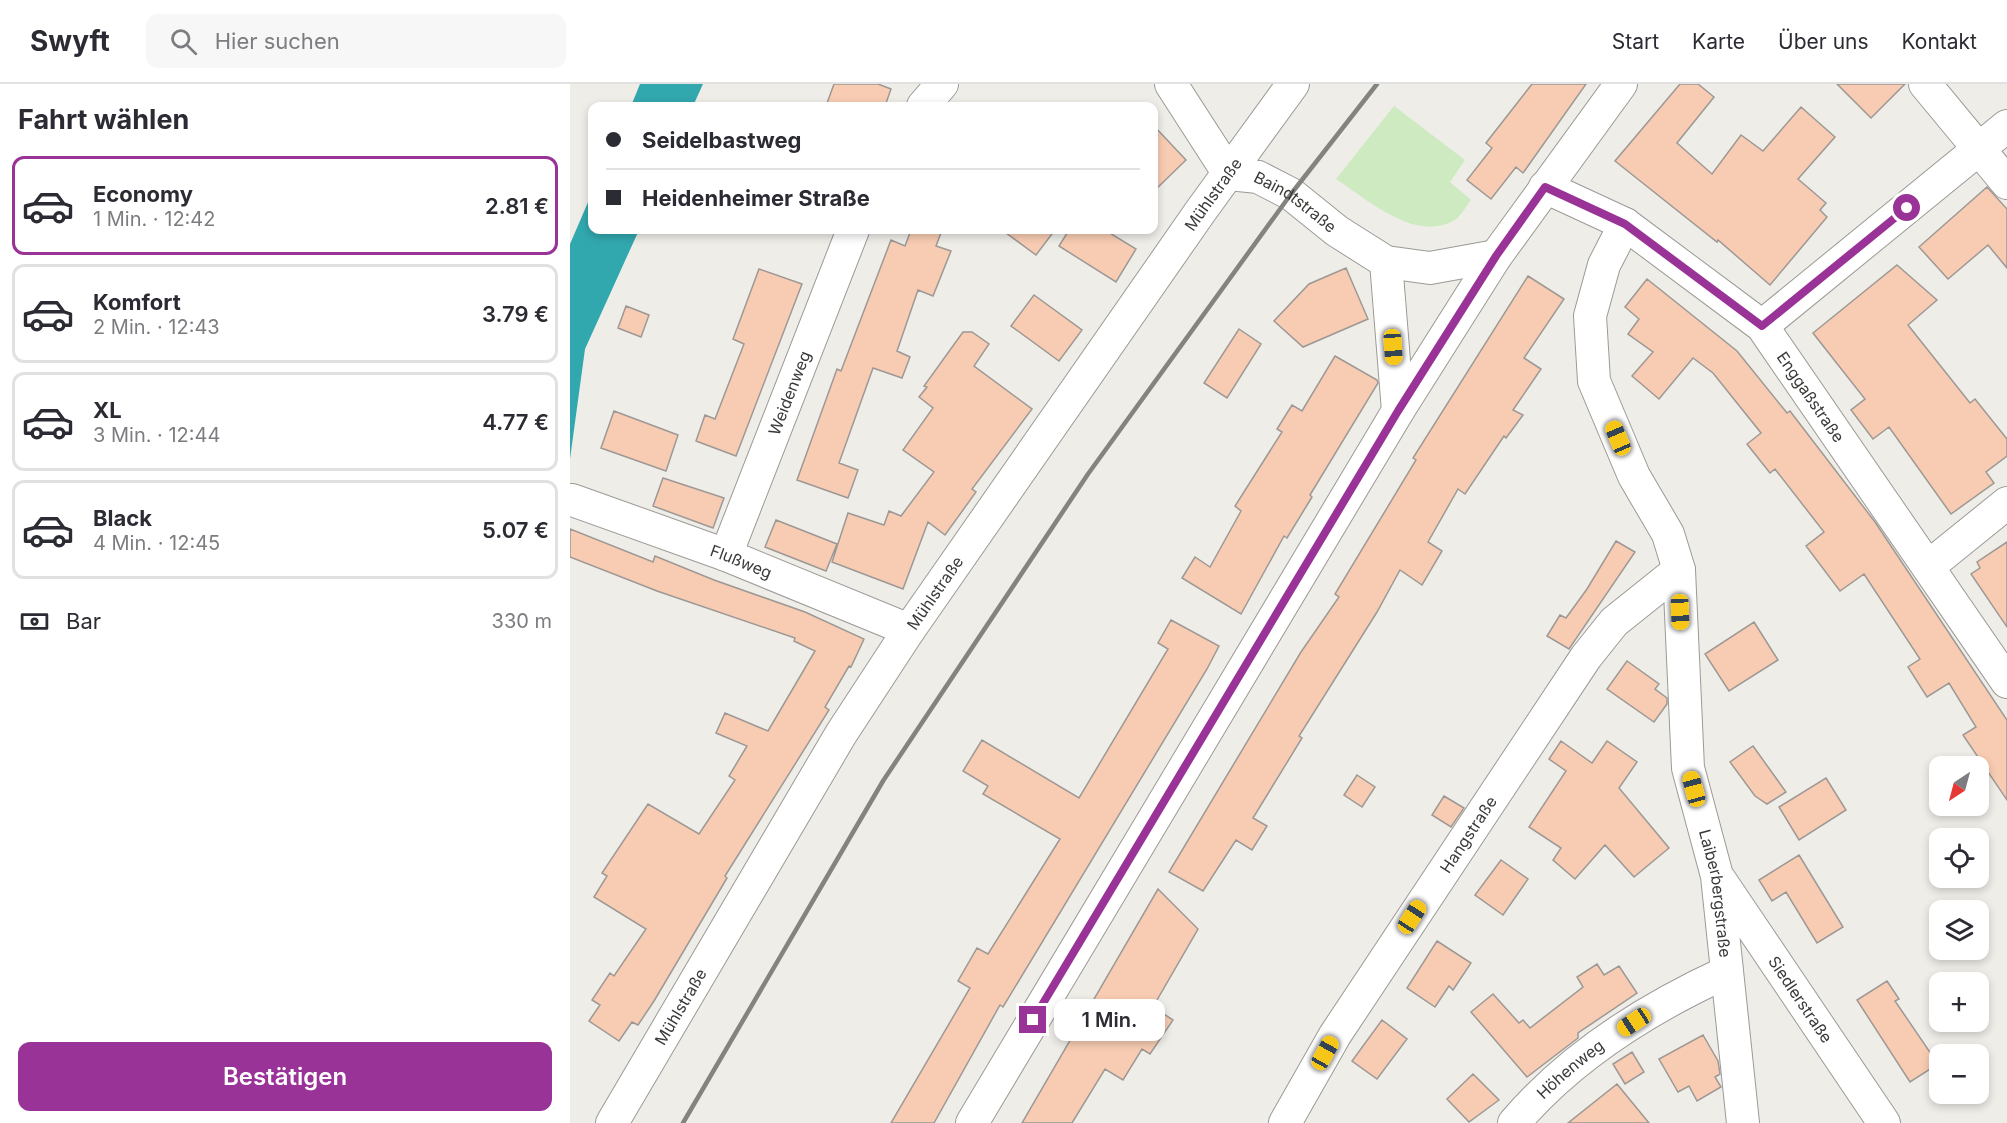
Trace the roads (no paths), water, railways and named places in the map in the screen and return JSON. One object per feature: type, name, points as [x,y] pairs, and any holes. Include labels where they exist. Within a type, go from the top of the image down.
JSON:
[{"type":"street","points":[[926,102],[942,84]]},
{"type":"street","name":"Baindtstraße","points":[[1171,84],[1229,174],[1258,177],[1291,194],[1337,231],[1386,262],[1430,268],[1496,256]]},
{"type":"street","name":"Mühlstraße","points":[[612,1123],[841,734],[909,630],[1293,84]]},
{"type":"street","points":[[972,1123],[1398,411],[1496,256],[1621,84]]},
{"type":"street","points":[[1925,84],[2007,183]]},
{"type":"street","points":[[1762,326],[2007,126]]},
{"type":"street","name":"Enggaßstraße","points":[[1545,187],[1625,224],[1762,326],[2007,682]]},
{"type":"street","name":"Laiberbergstraße","points":[[1625,224],[1604,265],[1590,316],[1594,381],[1634,476],[1668,534],[1679,570],[1688,768],[1717,876],[1743,1123]]},
{"type":"street","name":"Weidenweg","points":[[726,555],[851,234]]},
{"type":"street","points":[[1386,262],[1398,411]]},
{"type":"street","name":"Flußweg","points":[[572,500],[726,555],[909,630]]},
{"type":"street","points":[[1929,566],[2007,502]]},
{"type":"street","name":"Hangstraße","points":[[1285,1123],[1335,1035],[1586,657],[1614,622],[1679,570]]},
{"type":"street","name":"Siedlerstraße","points":[[1717,876],[1884,1123]]},
{"type":"street","name":"Höhenweg","points":[[1514,1123],[1538,1095],[1597,1046],[1672,997],[1727,972]]},
{"type":"water","points":[[640,84],[703,84],[695,102],[633,102]]},
{"type":"water","points":[[588,202],[588,234],[637,234],[585,349],[570,459],[570,244]]},
{"type":"railway","points":[[683,1123],[883,781],[1088,474],[1291,194],[1377,84]]}]
